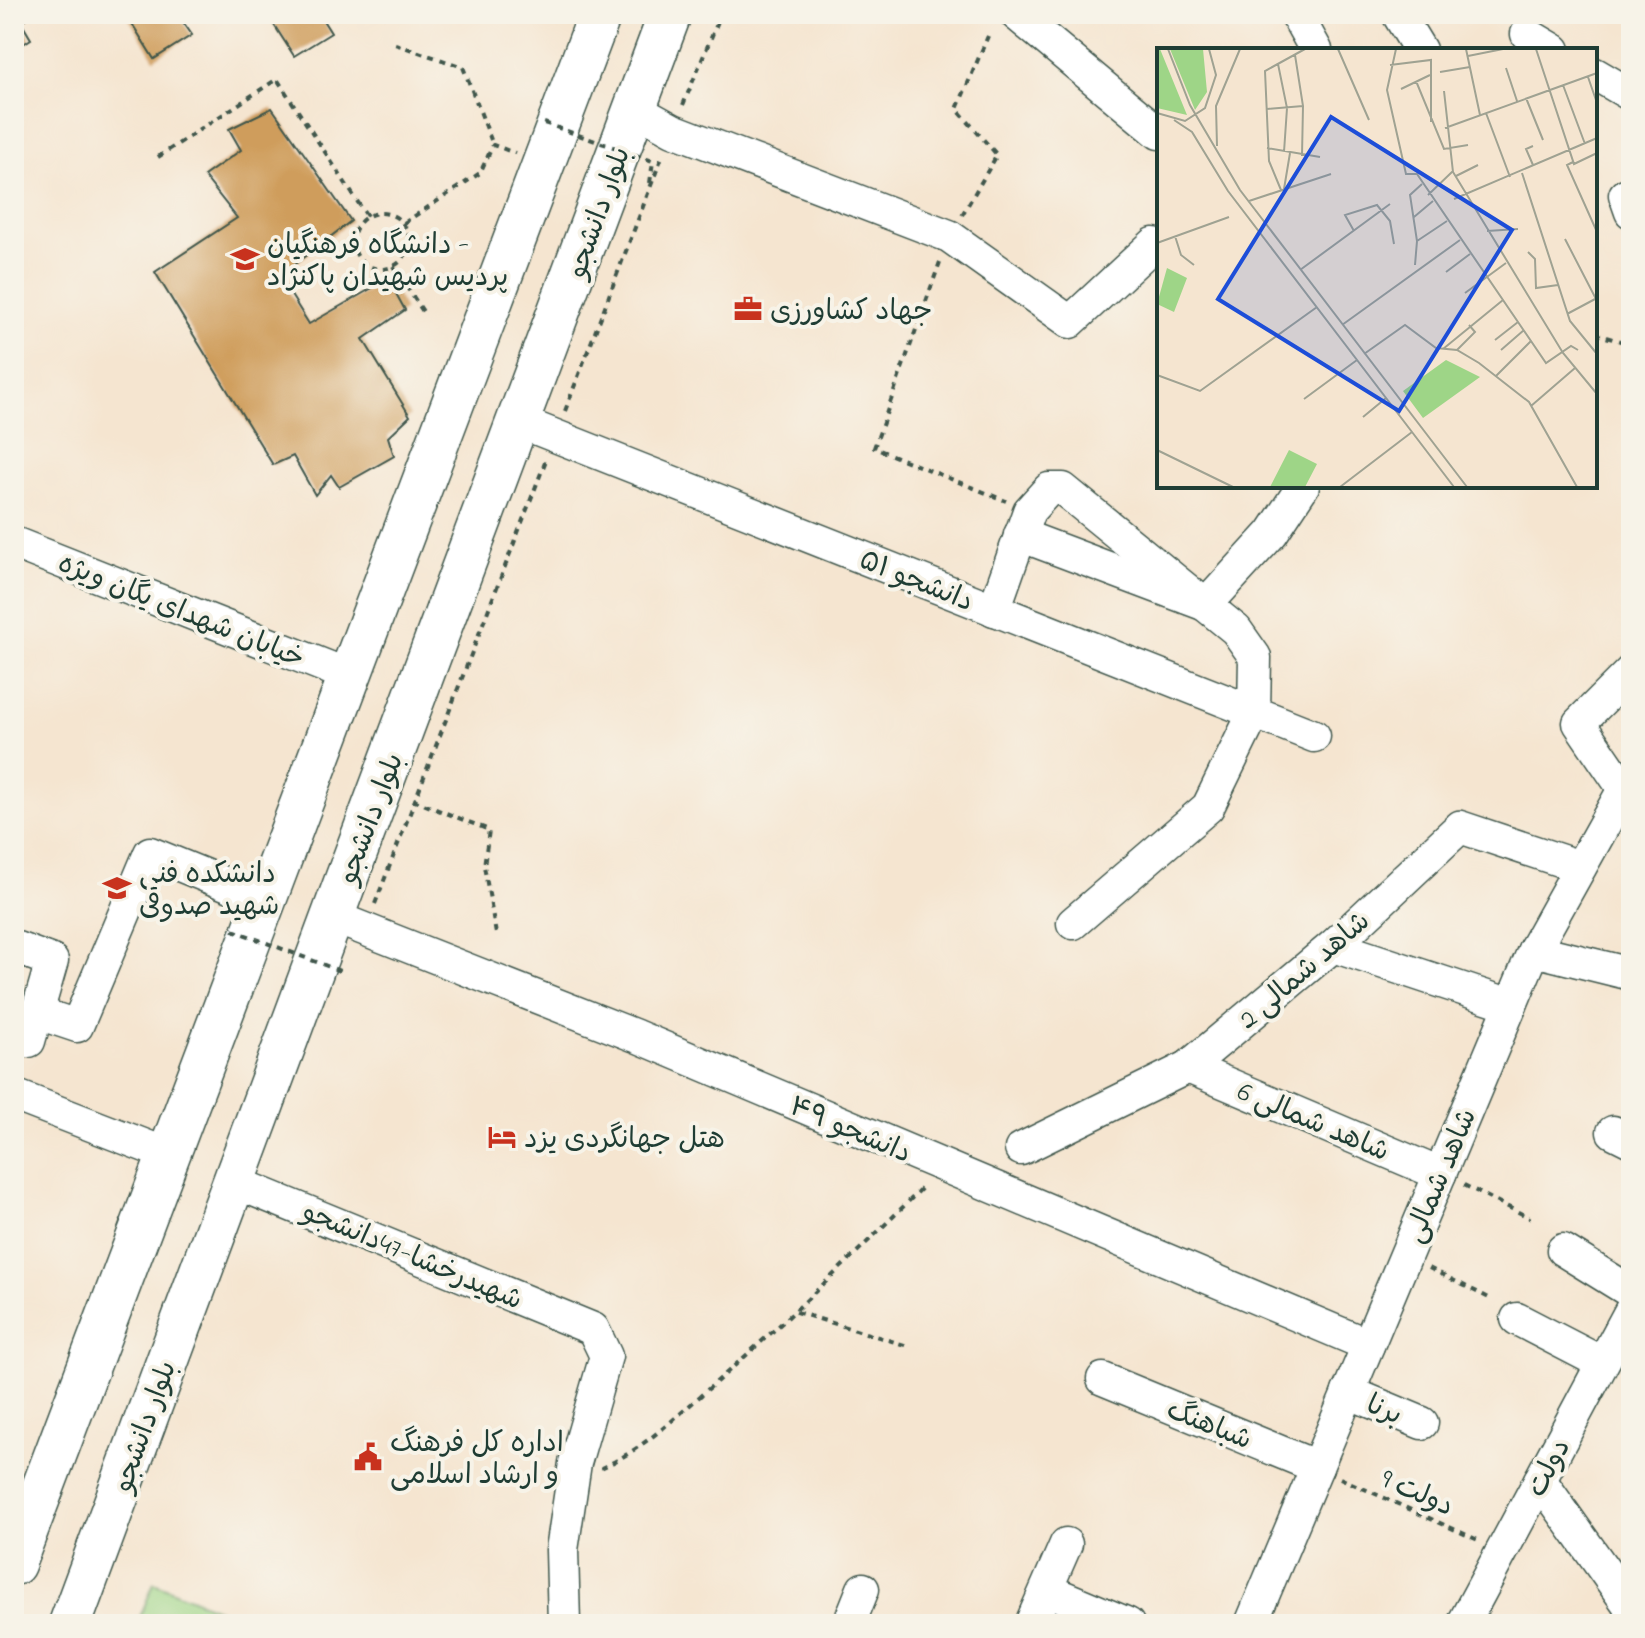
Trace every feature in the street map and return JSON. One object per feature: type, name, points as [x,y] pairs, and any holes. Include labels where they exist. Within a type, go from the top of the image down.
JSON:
[{"type":"main road","points":[[14,1564],[25,1503],[169,1155],[350,676],[544,142],[600,14]]},
{"type":"main road","name":"بلوار دانشجو","points":[[70,1624],[232,1181],[348,922],[538,429],[635,109],[670,14]]},
{"type":"street","points":[[1016,14],[1157,131]]},
{"type":"street","points":[[1296,14],[1315,48]]},
{"type":"street","points":[[1398,14],[1419,48]]},
{"type":"street","points":[[1597,75],[1631,95]]},
{"type":"street","points":[[635,109],[673,130],[949,236],[1070,322],[1154,244],[1157,246]]},
{"type":"street","name":"دانشجو ۵۱","points":[[538,429],[1314,736]]},
{"type":"street","points":[[1206,605],[1272,533],[1302,488]]},
{"type":"street","points":[[994,610],[1024,523],[1049,489],[1063,489],[1236,630],[1255,657],[1254,713],[1208,807],[1073,923]]},
{"type":"street","points":[[1024,523],[1206,605]]},
{"type":"street","name":"خیابان شهدای یگان ویژه","points":[[14,543],[350,676]]},
{"type":"street","name":"شاهد شمالی","points":[[1251,1624],[1534,950],[1624,789],[1579,723],[1631,671]]},
{"type":"street","name":"شاهد شمالی 2","points":[[1021,1149],[1188,1067],[1333,946],[1460,827],[1580,867]]},
{"type":"street","points":[[14,947],[52,961],[33,1027],[77,1026],[150,853],[265,900]]},
{"type":"street","name":"دانشجو ۴۹","points":[[348,922],[636,1036],[1368,1345]]},
{"type":"street","points":[[1333,946],[1511,1005]]},
{"type":"street","points":[[1534,950],[1631,974]]},
{"type":"street","name":"شاهد شمالی 6","points":[[1188,1067],[1440,1174]]},
{"type":"street","points":[[14,1095],[169,1155]]},
{"type":"street","name":"شهیدرخشا-47دانشجو","points":[[232,1181],[593,1329],[606,1356],[573,1480]]},
{"type":"street","points":[[1563,1250],[1631,1292]]},
{"type":"street","name":"دولت","points":[[1463,1624],[1631,1310]]},
{"type":"street","points":[[1517,1319],[1602,1363]]},
{"type":"street","name":"شباهنگ","points":[[1103,1379],[1317,1467]]},
{"type":"street","name":"برنا","points":[[1348,1392],[1422,1423]]},
{"type":"street","points":[[564,1624],[562,1550],[573,1480]]},
{"type":"street","points":[[1540,1480],[1631,1608]]},
{"type":"street","points":[[1031,1624],[1066,1544]]},
{"type":"street","points":[[849,1624],[863,1589]]},
{"type":"street","points":[[1047,1590],[1128,1624]]},
{"type":"path","points":[[344,981],[348,922],[538,429],[649,191],[721,14]]},
{"type":"path","points":[[988,36],[957,109],[997,155],[949,236],[874,448],[1024,523]]},
{"type":"path","points":[[395,44],[463,67],[493,145],[480,173],[404,223]]},
{"type":"path","points":[[158,157],[277,79],[367,216]]},
{"type":"path","points":[[493,145],[544,142],[653,161],[649,191]]},
{"type":"path","points":[[386,212],[404,223],[410,242],[403,260],[393,266],[385,270],[366,266],[353,251],[354,231],[367,216],[386,212]]},
{"type":"path","points":[[393,266],[424,313]]},
{"type":"path","points":[[1597,335],[1631,344]]},
{"type":"path","points":[[398,794],[489,830],[484,866],[496,934]]},
{"type":"path","points":[[233,930],[340,971]]},
{"type":"path","points":[[573,1480],[620,1460],[677,1416],[796,1312],[943,1167]]},
{"type":"path","points":[[1440,1174],[1530,1218]]},
{"type":"path","points":[[1405,1256],[1491,1299]]},
{"type":"path","points":[[796,1312],[908,1346]]},
{"type":"path","name":"دولت 9","points":[[1317,1467],[1502,1551]]},
{"type":"green space","points":[[154,1583],[253,1624],[137,1624]]},
{"type":"building","points":[[14,14],[34,14],[21,22],[31,39],[14,50]]},
{"type":"building","points":[[126,14],[189,14],[181,19],[192,35],[154,59]]},
{"type":"building","points":[[267,14],[319,14],[331,33],[294,56]]},
{"type":"building","points":[[272,108],[351,221],[279,276],[309,324],[388,279],[405,310],[363,339],[410,416],[388,437],[394,456],[339,487],[331,475],[315,495],[293,456],[273,465],[155,272],[237,218],[204,176],[241,150],[229,129]]},
{"type":"place","name":"دانشگاه فرهنگیان - پردیس شهیدان پاکنژاد","points":[[245,259]]},
{"type":"place","name":"جهاد کشاورزی","points":[[748,309]]},
{"type":"place","name":"دانشکده فنی شهید صدوقی","points":[[117,888]]},
{"type":"place","name":"هتل جهانگردی یزد","points":[[502,1137]]},
{"type":"place","name":"اداره کل فرهنگ و ارشاد اسلامی","points":[[368,1457]]}]
